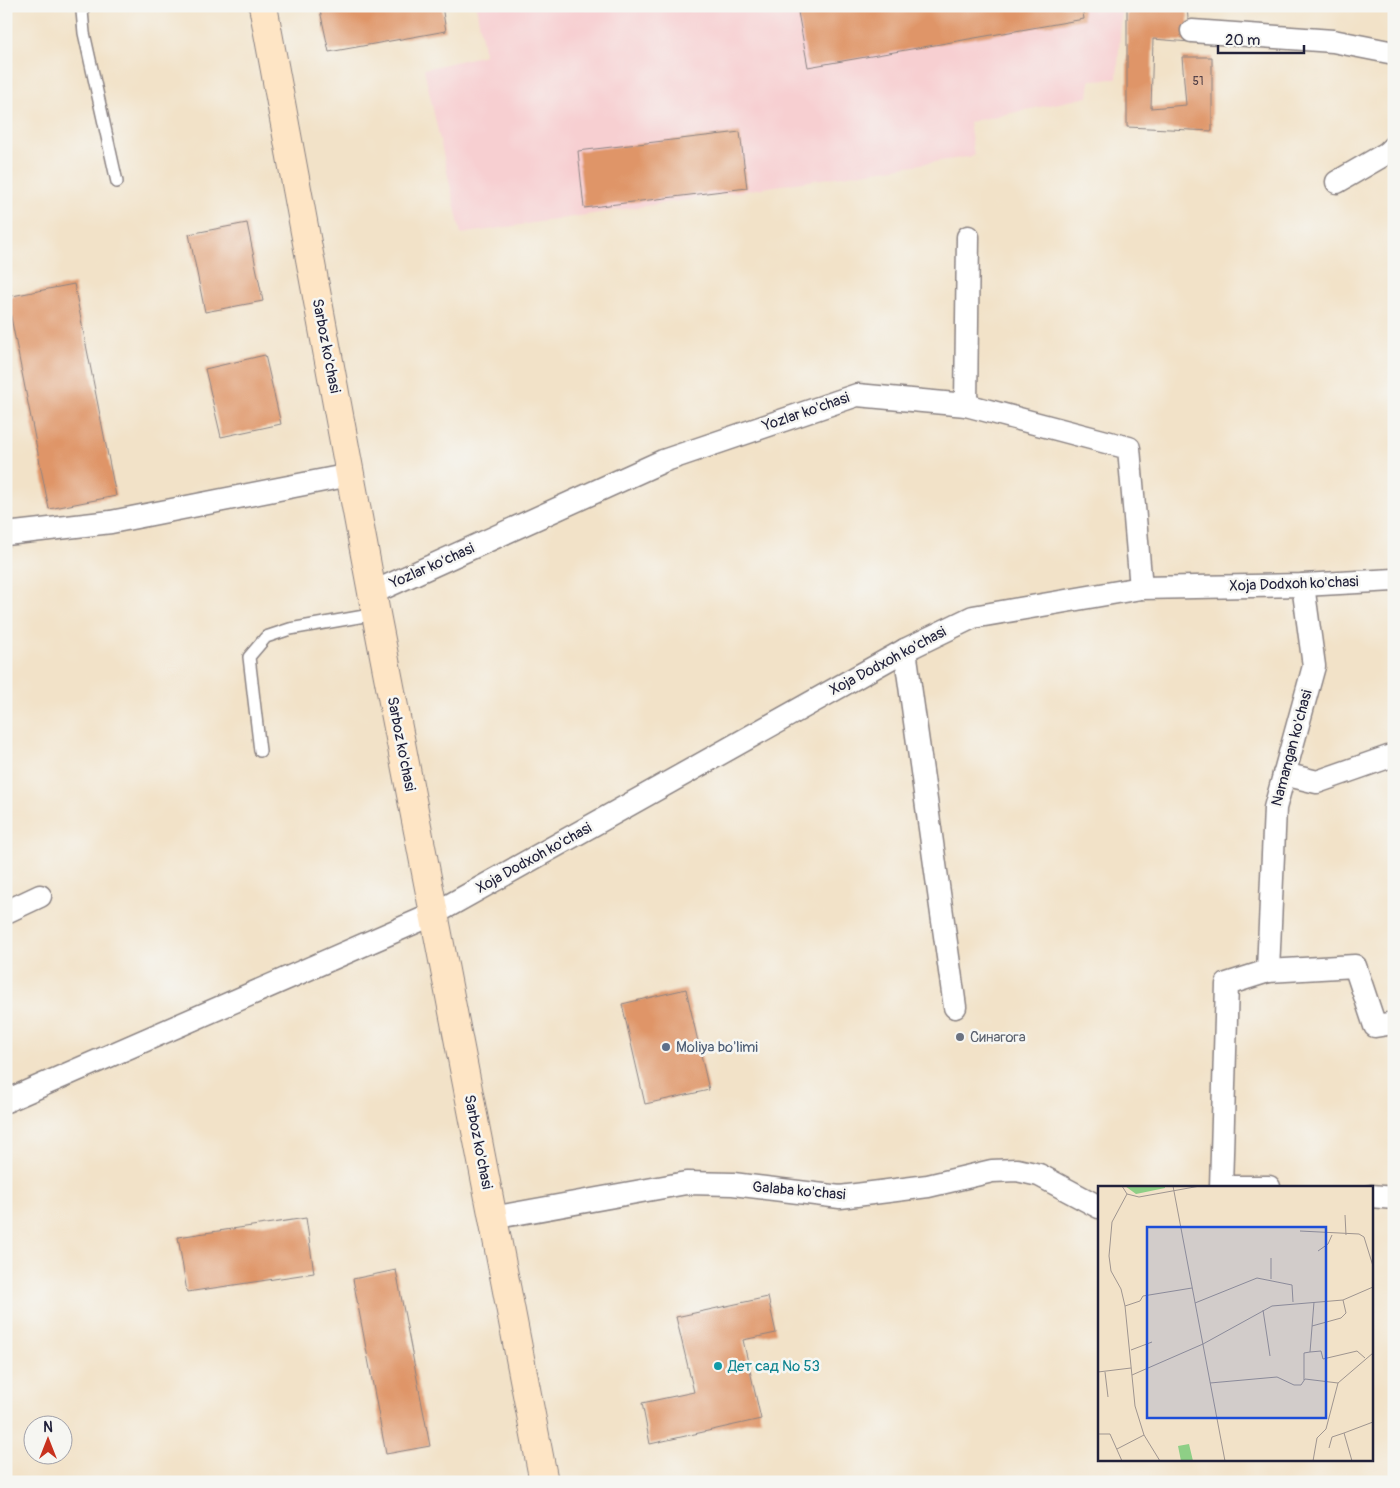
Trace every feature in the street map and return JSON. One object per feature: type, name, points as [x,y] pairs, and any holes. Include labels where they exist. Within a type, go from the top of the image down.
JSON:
[{"type":"main road","name":"Sarboz ko'chasi","points":[[263,6],[374,604],[544,1482]]},
{"type":"street","points":[[1192,31],[1333,41],[1394,53]]},
{"type":"street","points":[[1337,182],[1387,153],[1394,146]]},
{"type":"street","points":[[966,404],[968,237]]},
{"type":"street","name":"Yozlar ko'chasi","points":[[374,604],[663,461],[857,396],[966,404],[1129,448],[1141,588]]},
{"type":"street","points":[[6,534],[111,522],[350,475]]},
{"type":"street","name":"Xoja Dodxoh ko'chasi","points":[[6,1100],[434,914],[905,650],[973,617],[1141,588],[1303,585],[1394,580]]},
{"type":"street","name":"Namangan ko'chasi","points":[[1268,971],[1275,808],[1314,666],[1303,585]]},
{"type":"street","points":[[905,650],[955,1008]]},
{"type":"street","points":[[1284,774],[1317,782],[1394,755]]},
{"type":"street","points":[[6,912],[40,896]]},
{"type":"street","points":[[1221,1186],[1227,984],[1268,971],[1355,966],[1375,1026],[1394,1023]]},
{"type":"street","name":"Galaba ko'chasi","points":[[492,1218],[686,1184],[733,1184],[840,1197],[928,1186],[992,1171],[1009,1170],[1039,1175],[1098,1206]]},
{"type":"street","points":[[1372,1196],[1394,1198]]},
{"type":"lane","points":[[85,6],[82,10],[84,33],[117,182]]},
{"type":"lane","points":[[260,751],[249,657],[266,637],[374,604]]},
{"type":"shaded area","points":[[476,6],[1122,6],[1117,79],[1090,80],[1088,97],[969,122],[974,156],[461,234],[424,69],[485,55]]},
{"type":"building","points":[[319,6],[442,6],[446,31],[329,52]]},
{"type":"building","points":[[831,6],[1082,6],[1084,19],[808,67],[798,12]]},
{"type":"building","points":[[1127,6],[1187,7],[1190,42],[1153,39],[1151,108],[1186,105],[1182,57],[1212,57],[1212,131],[1127,127]]},
{"type":"building","points":[[740,132],[747,188],[584,208],[578,151]]},
{"type":"building","points":[[247,223],[263,301],[205,312],[189,234]]},
{"type":"building","points":[[74,284],[116,496],[49,509],[7,297]]},
{"type":"building","points":[[265,355],[281,424],[221,437],[205,369]]},
{"type":"building","name":"Moliya bo'limi","points":[[686,989],[709,1090],[645,1104],[622,1004]]},
{"type":"building","points":[[306,1218],[314,1273],[187,1292],[178,1237]]},
{"type":"building","points":[[396,1270],[430,1446],[386,1454],[353,1279]]},
{"type":"building","name":"Дет сад № 53","points":[[768,1297],[776,1333],[743,1340],[761,1419],[650,1444],[642,1403],[694,1392],[676,1317]]},
{"type":"place","name":"Синагога","points":[[960,1037]]},
{"type":"place","name":"Moliya bo'limi","points":[[666,1047]]},
{"type":"place","name":"Дет сад № 53","points":[[718,1366]]}]
